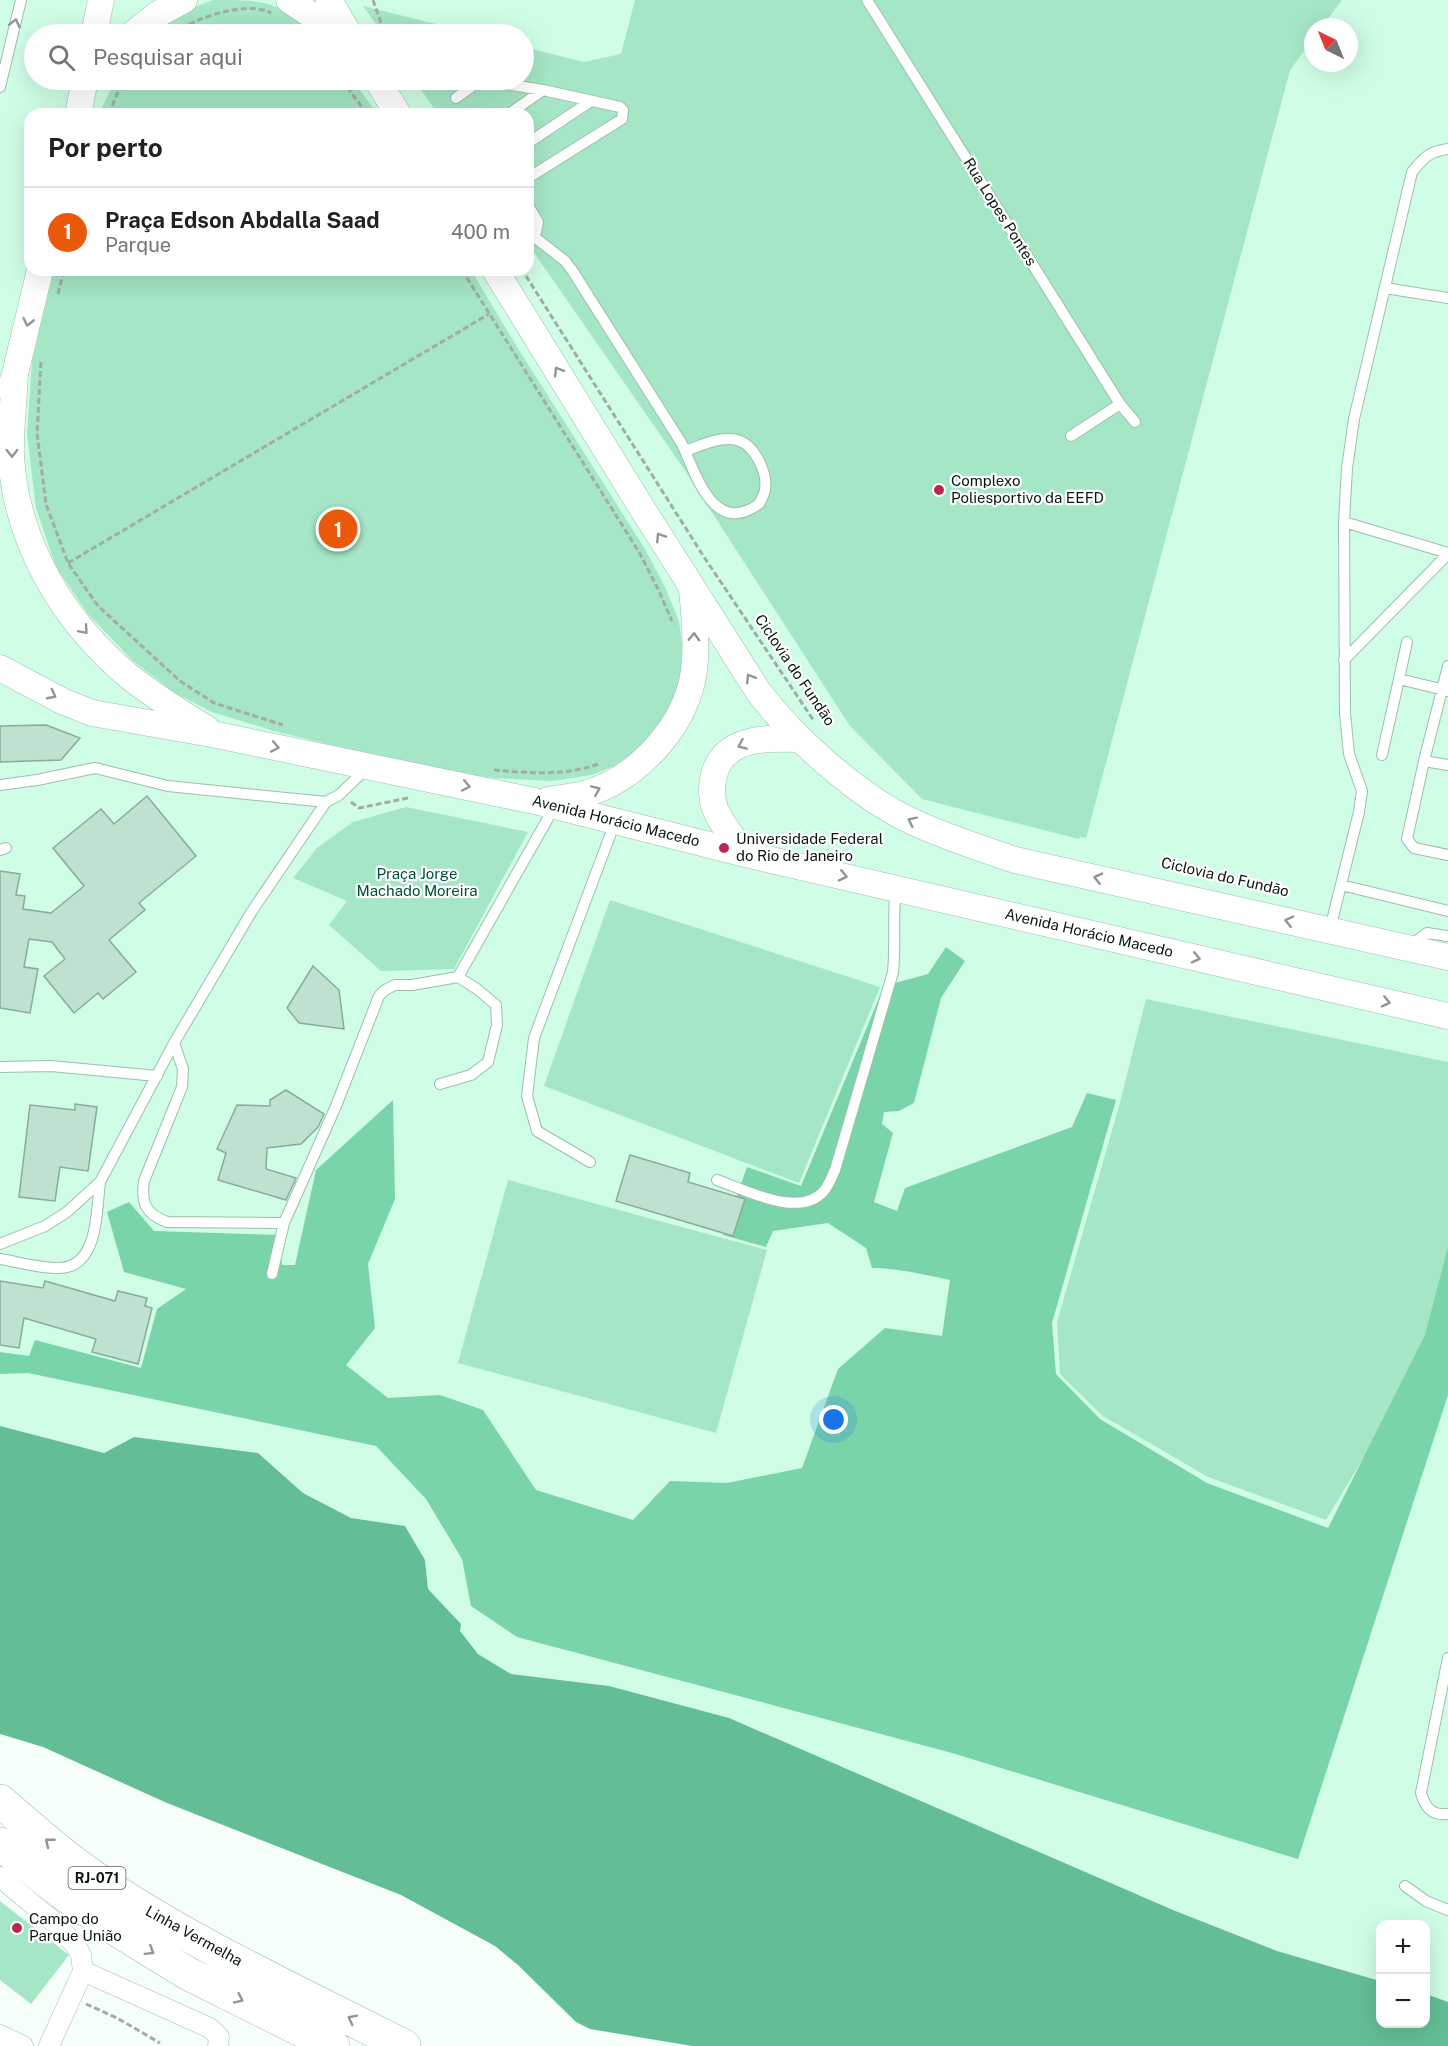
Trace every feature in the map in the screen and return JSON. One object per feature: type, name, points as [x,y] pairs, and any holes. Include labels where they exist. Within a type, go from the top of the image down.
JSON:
[{"type":"highway","name":"Linha Vermelha","points":[[0,1801],[79,1866],[125,1898],[203,1943],[404,2046]]},
{"type":"highway","name":"RJ-071","points":[[0,1844],[80,1905],[187,1973],[333,2046]]},
{"type":"street","points":[[96,24],[101,0]]},
{"type":"street","points":[[146,24],[158,14],[184,0]]},
{"type":"street","points":[[330,1],[343,24]]},
{"type":"street","points":[[282,8],[318,24]]},
{"type":"street","points":[[79,108],[83,90]]},
{"type":"street","points":[[80,108],[92,90]]},
{"type":"street","points":[[383,90],[394,108]]},
{"type":"street","points":[[0,415],[15,374],[39,276]]},
{"type":"street","points":[[499,276],[758,691],[771,709],[808,732],[864,792],[909,820],[970,845],[1015,860],[1448,957]]},
{"type":"street","points":[[15,374],[11,454],[14,484],[22,522],[36,557],[55,592],[80,626],[131,677],[217,735]]},
{"type":"street","points":[[547,804],[586,794],[609,784],[638,767],[662,741],[680,710],[692,682],[695,623],[692,586]]},
{"type":"street","name":"Avenida Horácio Macedo","points":[[0,668],[63,701],[92,713],[217,735],[547,804],[745,854],[1448,1016]]},
{"type":"street","points":[[745,854],[717,812],[713,801],[712,785],[716,769],[731,750],[742,744],[808,732]]},
{"type":"street","points":[[0,1877],[54,1922],[76,1946],[83,1962],[83,1971],[49,2046]]},
{"type":"street","points":[[83,1971],[210,2028],[218,2042]]},
{"type":"street","points":[[0,2035],[23,2046]]},
{"type":"lane","points":[[0,87],[21,0]]},
{"type":"lane","name":"Rua Lopes Pontes","points":[[867,0],[1120,404],[1135,422]]},
{"type":"lane","points":[[534,89],[620,107],[623,110],[622,119],[534,174]]},
{"type":"lane","points":[[456,98],[467,90]]},
{"type":"lane","points":[[518,108],[543,90]]},
{"type":"lane","points":[[534,139],[591,101]]},
{"type":"lane","points":[[1329,930],[1362,791],[1349,754],[1345,712],[1344,522],[1347,468],[1354,419],[1412,172],[1425,156],[1448,149]]},
{"type":"lane","points":[[534,215],[538,222],[538,229],[534,234]]},
{"type":"lane","points":[[534,240],[565,261],[572,270],[685,451],[699,483],[710,498],[722,511],[730,514],[740,514],[759,504],[765,491],[764,475],[749,447],[735,439],[719,439],[685,451]]},
{"type":"lane","points":[[1385,288],[1448,298]]},
{"type":"lane","points":[[1071,436],[1120,404]]},
{"type":"lane","points":[[1344,522],[1448,554],[1344,660]]},
{"type":"lane","points":[[1382,755],[1407,642]]},
{"type":"lane","points":[[1448,666],[1445,691],[1424,761],[1407,839],[1414,848],[1448,855]]},
{"type":"lane","points":[[1399,679],[1445,691]]},
{"type":"lane","points":[[1424,761],[1448,765]]},
{"type":"lane","points":[[0,1244],[45,1226],[67,1212],[100,1182],[174,1042],[252,911],[326,802],[339,795],[369,766]]},
{"type":"lane","points":[[0,786],[95,768],[168,786],[326,802]]},
{"type":"lane","points":[[458,977],[547,804]]},
{"type":"lane","points":[[591,1162],[537,1131],[527,1096],[534,1038],[611,833],[613,820]]},
{"type":"lane","points":[[1341,885],[1448,911]]},
{"type":"lane","points":[[717,1180],[777,1201],[793,1204],[809,1202],[824,1191],[835,1170],[893,972],[896,950],[894,910],[896,888]]},
{"type":"lane","points":[[1407,948],[1427,933],[1448,936]]},
{"type":"lane","points":[[272,1274],[284,1223],[336,1106],[379,996],[395,985],[412,985],[458,977],[496,1005],[497,1025],[488,1062],[471,1075],[440,1084]]},
{"type":"lane","points":[[174,1042],[183,1069],[182,1087],[144,1180],[142,1195],[147,1208],[154,1217],[166,1221],[284,1223]]},
{"type":"lane","points":[[0,1067],[51,1066],[157,1076]]},
{"type":"lane","points":[[0,1259],[55,1268],[68,1267],[79,1261],[88,1251],[94,1236],[100,1182]]},
{"type":"lane","points":[[1448,1658],[1421,1793],[1423,1801],[1431,1812],[1439,1815],[1448,1814]]},
{"type":"lane","points":[[1405,1886],[1426,1900],[1448,1910]]},
{"type":"path","points":[[373,0],[381,24]]},
{"type":"path","points":[[192,24],[219,13],[245,9],[282,8]]},
{"type":"path","points":[[111,108],[120,90]]},
{"type":"path","points":[[350,90],[363,108]]},
{"type":"path","points":[[56,302],[62,276]]},
{"type":"path","points":[[466,276],[639,552],[674,624]]},
{"type":"path","name":"Ciclovia do Fundão","points":[[526,276],[704,556],[808,732]]},
{"type":"path","points":[[68,563],[489,314]]},
{"type":"path","points":[[43,354],[37,433],[46,504],[68,563],[98,606],[180,681],[214,703],[288,727]]},
{"type":"path","points":[[485,768],[549,773],[590,767],[601,763]]},
{"type":"path","points":[[71,1997],[117,2018],[160,2043]]},
{"type":"shaded area","name":"Universidade Federal do Rio de Janeiro","points":[[0,0],[1448,0],[1448,2002],[1430,1995],[1430,1920],[1376,1920],[1376,1980],[1277,1951],[1040,1854],[609,1686],[511,1674],[478,1654],[460,1631],[460,1624],[428,1589],[425,1560],[405,1526],[351,1518],[303,1493],[258,1453],[135,1437],[104,1453],[0,1426]]},
{"type":"shaded area","points":[[946,947],[965,961],[941,998],[914,1103],[899,1111],[884,1112],[882,1124],[893,1133],[874,1202],[897,1211],[905,1188],[1072,1127],[1087,1093],[1116,1100],[1052,1323],[1056,1374],[1100,1419],[1207,1483],[1328,1528],[1425,1335],[1448,1247],[1448,1395],[1298,1859],[952,1753],[517,1637],[471,1606],[462,1559],[426,1499],[376,1446],[28,1373],[0,1374],[0,1352],[29,1356],[35,1340],[141,1368],[157,1309],[186,1289],[124,1272],[107,1212],[129,1202],[154,1231],[278,1235],[282,1265],[295,1265],[316,1170],[393,1100],[395,1199],[368,1264],[375,1328],[346,1365],[388,1398],[440,1395],[483,1410],[536,1490],[633,1520],[670,1481],[727,1483],[802,1468],[838,1369],[885,1328],[942,1336],[950,1280],[902,1270],[872,1268],[866,1248],[828,1223],[773,1231],[766,1247],[723,1235],[747,1167],[801,1186],[884,986],[928,974]]},
{"type":"shaded area","points":[[0,1426],[104,1453],[134,1437],[258,1453],[303,1493],[351,1518],[405,1526],[425,1560],[428,1589],[461,1624],[460,1631],[478,1654],[511,1674],[609,1686],[729,1718],[1173,1910],[1277,1951],[1376,1980],[1376,2028],[1430,2028],[1430,1995],[1448,2002],[1448,2046],[692,2046],[590,2029],[576,2022],[518,1965],[495,1946],[401,1895],[167,1803],[43,1747],[0,1734]]},
{"type":"green space","points":[[213,0],[244,1],[279,8],[302,24],[161,24],[173,15]]},
{"type":"green space","name":"Complexo Poliesportivo da EEFD","points":[[635,0],[1342,0],[1329,18],[1304,18],[1304,51],[1290,70],[1086,838],[1080,837],[1079,839],[922,799],[850,726],[682,466],[534,253],[534,108],[434,108],[421,90],[534,90],[534,50],[584,62],[621,54]]},
{"type":"green space","points":[[363,6],[436,24],[376,24]]},
{"type":"green space","points":[[110,90],[360,90],[373,108],[102,108]]},
{"type":"green space","points":[[53,276],[475,276],[645,549],[665,587],[679,621],[682,645],[681,669],[676,693],[666,714],[652,734],[614,766],[592,775],[552,781],[493,778],[423,767],[274,731],[212,712],[175,693],[132,660],[88,614],[56,567],[36,508],[27,434],[32,362]]},
{"type":"green space","name":"Praça Jorge Machado Moreira","points":[[406,807],[528,832],[454,969],[381,971],[329,925],[347,901],[293,878],[317,848],[353,822]]},
{"type":"green space","points":[[610,900],[880,987],[799,1183],[544,1086]]},
{"type":"green space","points":[[1146,999],[1448,1062],[1448,1256],[1423,1359],[1326,1520],[1208,1477],[1103,1416],[1060,1374],[1057,1322],[1119,1106]]},
{"type":"green space","points":[[508,1180],[767,1250],[716,1433],[458,1363]]},
{"type":"green space","name":"Campo do Parque União","points":[[0,1901],[69,1955],[31,2004],[0,1980]]},
{"type":"building","points":[[46,725],[80,738],[61,760],[0,762],[0,726]]},
{"type":"building","points":[[147,796],[196,856],[139,903],[145,910],[109,940],[136,972],[103,999],[98,993],[74,1013],[44,976],[65,959],[52,942],[29,939],[24,967],[38,969],[30,1013],[0,1008],[0,871],[20,874],[16,895],[25,896],[23,909],[51,913],[84,886],[53,848],[101,809],[114,824]]},
{"type":"building","points":[[313,966],[339,990],[344,1029],[299,1023],[287,1008]]},
{"type":"building","points":[[286,1090],[324,1114],[318,1127],[301,1144],[267,1148],[266,1169],[296,1178],[286,1200],[218,1180],[226,1153],[217,1149],[237,1105],[270,1106],[270,1100]]},
{"type":"building","points":[[75,1104],[97,1107],[88,1171],[60,1167],[55,1201],[19,1197],[30,1105],[75,1110]]},
{"type":"building","points":[[630,1155],[690,1173],[688,1182],[745,1199],[733,1236],[616,1201]]},
{"type":"building","points":[[0,1281],[43,1288],[45,1281],[115,1301],[118,1291],[147,1298],[145,1306],[152,1308],[138,1364],[92,1352],[96,1339],[24,1318],[19,1348],[0,1345]]},
{"type":"place","name":"Complexo Poliesportivo da EEFD","points":[[939,490]]},
{"type":"place","name":"Praça Edson Abdalla Saad","points":[[338,529]]},
{"type":"place","name":"Universidade Federal do Rio de Janeiro","points":[[724,848]]},
{"type":"place","name":"Campo do Parque União","points":[[17,1928]]}]
